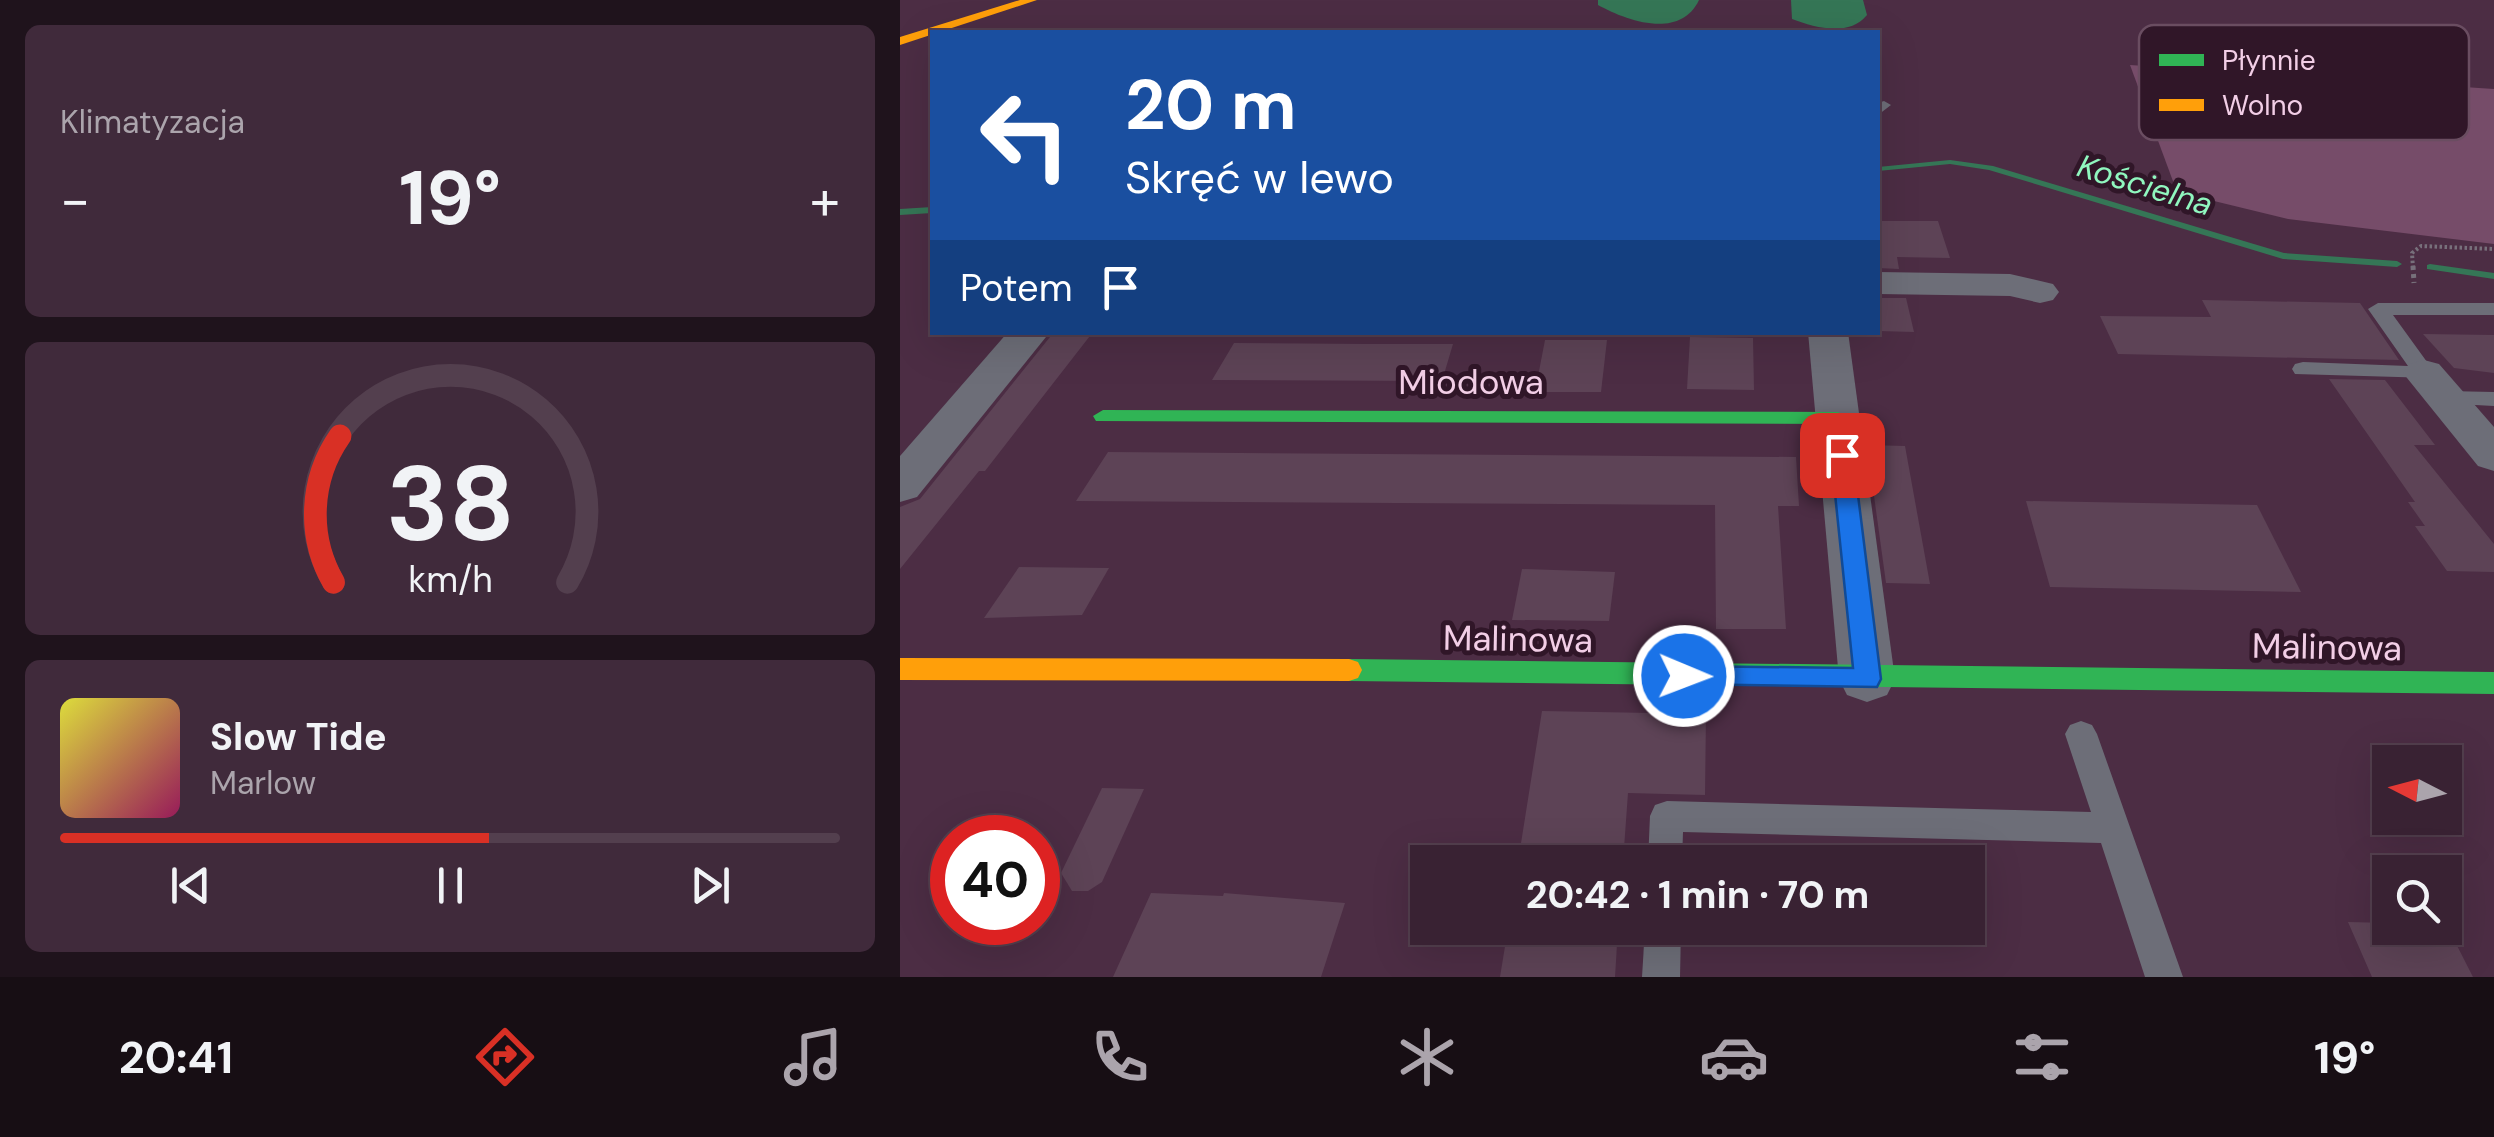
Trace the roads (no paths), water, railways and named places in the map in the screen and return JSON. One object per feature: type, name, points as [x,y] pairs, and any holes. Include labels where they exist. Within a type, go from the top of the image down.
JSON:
[{"type":"street","points":[[935,30],[1031,0]]},
{"type":"street","points":[[900,41],[930,32]]},
{"type":"street","points":[[1880,283],[2010,284],[2040,292]]},
{"type":"street","points":[[900,486],[1027,335]]},
{"type":"street","points":[[1828,335],[1868,679]]},
{"type":"street","points":[[2435,386],[2494,456]]},
{"type":"street","name":"Miodowa","points":[[1103,416],[1838,418]]},
{"type":"street","name":"Malinowa","points":[[900,669],[976,666],[1868,679],[2494,683]]},
{"type":"lane","points":[[2435,386],[2378,308],[2494,309]]},
{"type":"lane","points":[[2303,369],[2435,386],[2494,399]]},
{"type":"lane","points":[[2081,734],[2164,977]]},
{"type":"lane","points":[[1666,845],[1667,816],[2113,828]]},
{"type":"lane","points":[[1661,977],[1662,945]]},
{"type":"waterway","name":"Kościelna","points":[[1880,169],[1950,162],[1990,168],[2283,256],[2397,264]]},
{"type":"waterway","name":"Kościelna","points":[[900,212],[930,210]]},
{"type":"waterway","name":"Kościelna","points":[[2430,267],[2494,276]]}]
